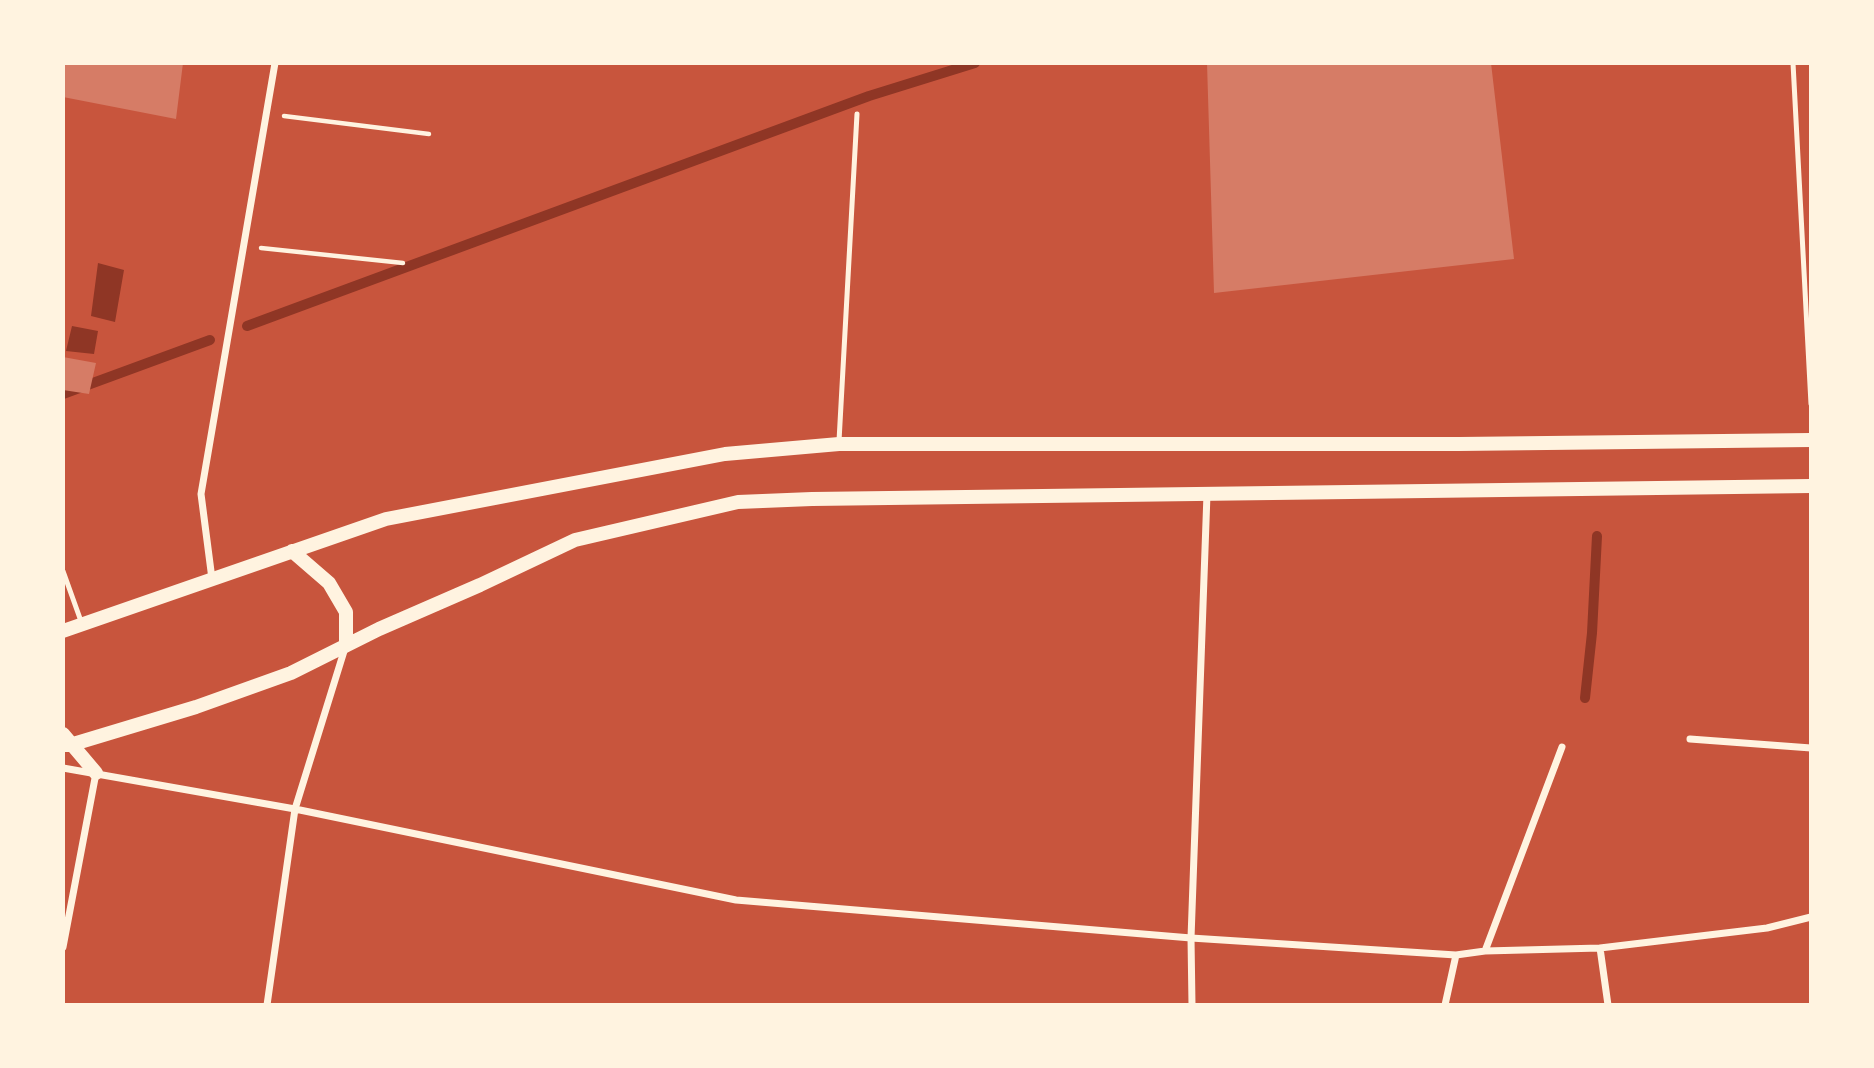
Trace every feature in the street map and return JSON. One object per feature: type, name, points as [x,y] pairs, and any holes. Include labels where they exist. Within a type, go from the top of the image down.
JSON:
[{"type":"main road","points":[[63,631],[386,519],[725,454],[839,444],[1459,444],[1811,440]]},
{"type":"main road","points":[[96,773],[65,741],[196,708],[290,673],[575,540],[738,502],[1811,486]]},
{"type":"main road","points":[[292,551],[329,583],[346,612],[346,645]]},
{"type":"street","points":[[212,579],[201,494],[275,63]]},
{"type":"street","points":[[1192,1005],[1191,938],[1207,494]]},
{"type":"street","points":[[267,1005],[295,809],[346,645]]},
{"type":"street","points":[[1690,739],[1811,748]]},
{"type":"street","points":[[1485,951],[1562,747]]},
{"type":"street","points":[[63,768],[295,809],[736,900],[1191,938],[1455,955],[1485,951],[1600,947],[1767,928],[1811,917]]},
{"type":"street","points":[[63,947],[96,773]]},
{"type":"street","points":[[1600,947],[1608,1005]]},
{"type":"street","points":[[1445,1005],[1455,955]]},
{"type":"lane","points":[[1793,63],[1811,404]]},
{"type":"lane","points":[[839,444],[857,114]]},
{"type":"lane","points":[[63,571],[82,624]]},
{"type":"path","points":[[266,113],[429,134]]},
{"type":"path","points":[[243,246],[403,263]]},
{"type":"shaded area","points":[[98,263],[124,270],[115,322],[91,316]]},
{"type":"shaded area","points":[[72,326],[98,331],[94,354],[66,351]]},
{"type":"building","points":[[63,63],[183,63],[176,119],[63,97]]},
{"type":"building","points":[[1207,63],[1491,63],[1514,259],[1214,293]]},
{"type":"building","points":[[63,357],[96,363],[89,394],[63,390]]},
{"type":"waterway","points":[[247,326],[869,96],[975,63]]},
{"type":"waterway","points":[[63,394],[210,340]]},
{"type":"waterway","points":[[1585,698],[1592,633],[1597,536]]}]
